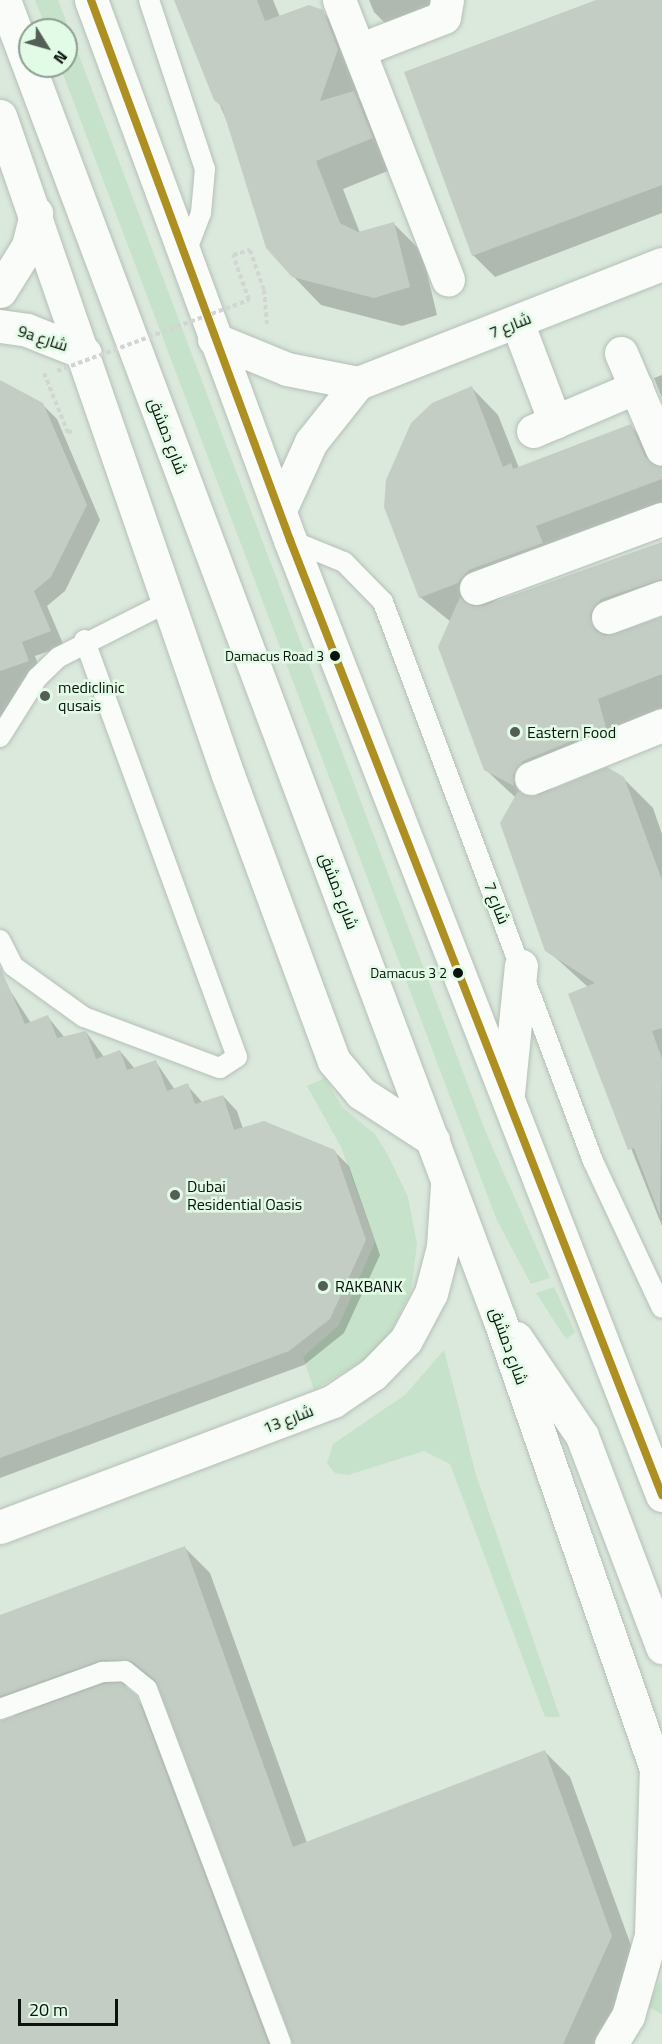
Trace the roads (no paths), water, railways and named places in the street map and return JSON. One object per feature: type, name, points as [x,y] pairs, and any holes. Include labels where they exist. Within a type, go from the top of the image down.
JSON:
[{"type":"main road","name":"شارع دمشق","points":[[4,0],[433,1140],[447,1185],[499,1318],[659,1777]]},
{"type":"main road","points":[[92,0],[214,339],[662,1495]]},
{"type":"main road","points":[[339,0],[448,279]]},
{"type":"main road","points":[[359,50],[444,17],[447,0]]},
{"type":"main road","points":[[0,116],[36,213],[228,775],[334,1061],[361,1093],[433,1140]]},
{"type":"main road","points":[[0,291],[28,246],[36,213]]},
{"type":"main road","name":"شارع 7","points":[[285,525],[311,442],[358,384],[662,264]]},
{"type":"main road","points":[[517,322],[544,427],[636,387]]},
{"type":"main road","name":"9a شارع","points":[[0,326],[47,337],[84,353]]},
{"type":"main road","points":[[214,339],[287,369],[358,384]]},
{"type":"main road","points":[[621,353],[662,449]]},
{"type":"main road","points":[[476,588],[662,519]]},
{"type":"main road","points":[[608,617],[662,597]]},
{"type":"main road","points":[[531,778],[662,725]]},
{"type":"main road","points":[[508,1098],[520,966]]},
{"type":"main road","name":"شارع 13","points":[[0,1527],[289,1419],[363,1381],[406,1340],[431,1293],[443,1247],[447,1185]]},
{"type":"main road","points":[[499,1318],[547,1378],[582,1436],[662,1647]]},
{"type":"main road","points":[[611,2044],[628,2016],[651,1935],[659,1777]]},
{"type":"lane","points":[[149,0],[205,169],[201,213],[184,257]]},
{"type":"lane","name":"شارع 7","points":[[285,525],[352,567],[383,602],[594,1161],[662,1308]]},
{"type":"lane","points":[[0,737],[37,678],[84,640],[170,601]]},
{"type":"lane","points":[[0,940],[13,966],[84,1017],[220,1068],[237,1057],[84,640]]},
{"type":"lane","points":[[0,1709],[102,1672],[125,1671],[147,1689],[281,2044]]},
{"type":"place","name":"Damacus Road 3","points":[[335,656]]},
{"type":"place","name":"mediclinic qusais","points":[[45,696]]},
{"type":"place","name":"Eastern Food","points":[[515,732]]},
{"type":"place","name":"Damacus 3 2","points":[[458,973]]},
{"type":"place","name":"Dubai Residential Oasis","points":[[175,1195]]},
{"type":"place","name":"RAKBANK","points":[[323,1286]]}]
